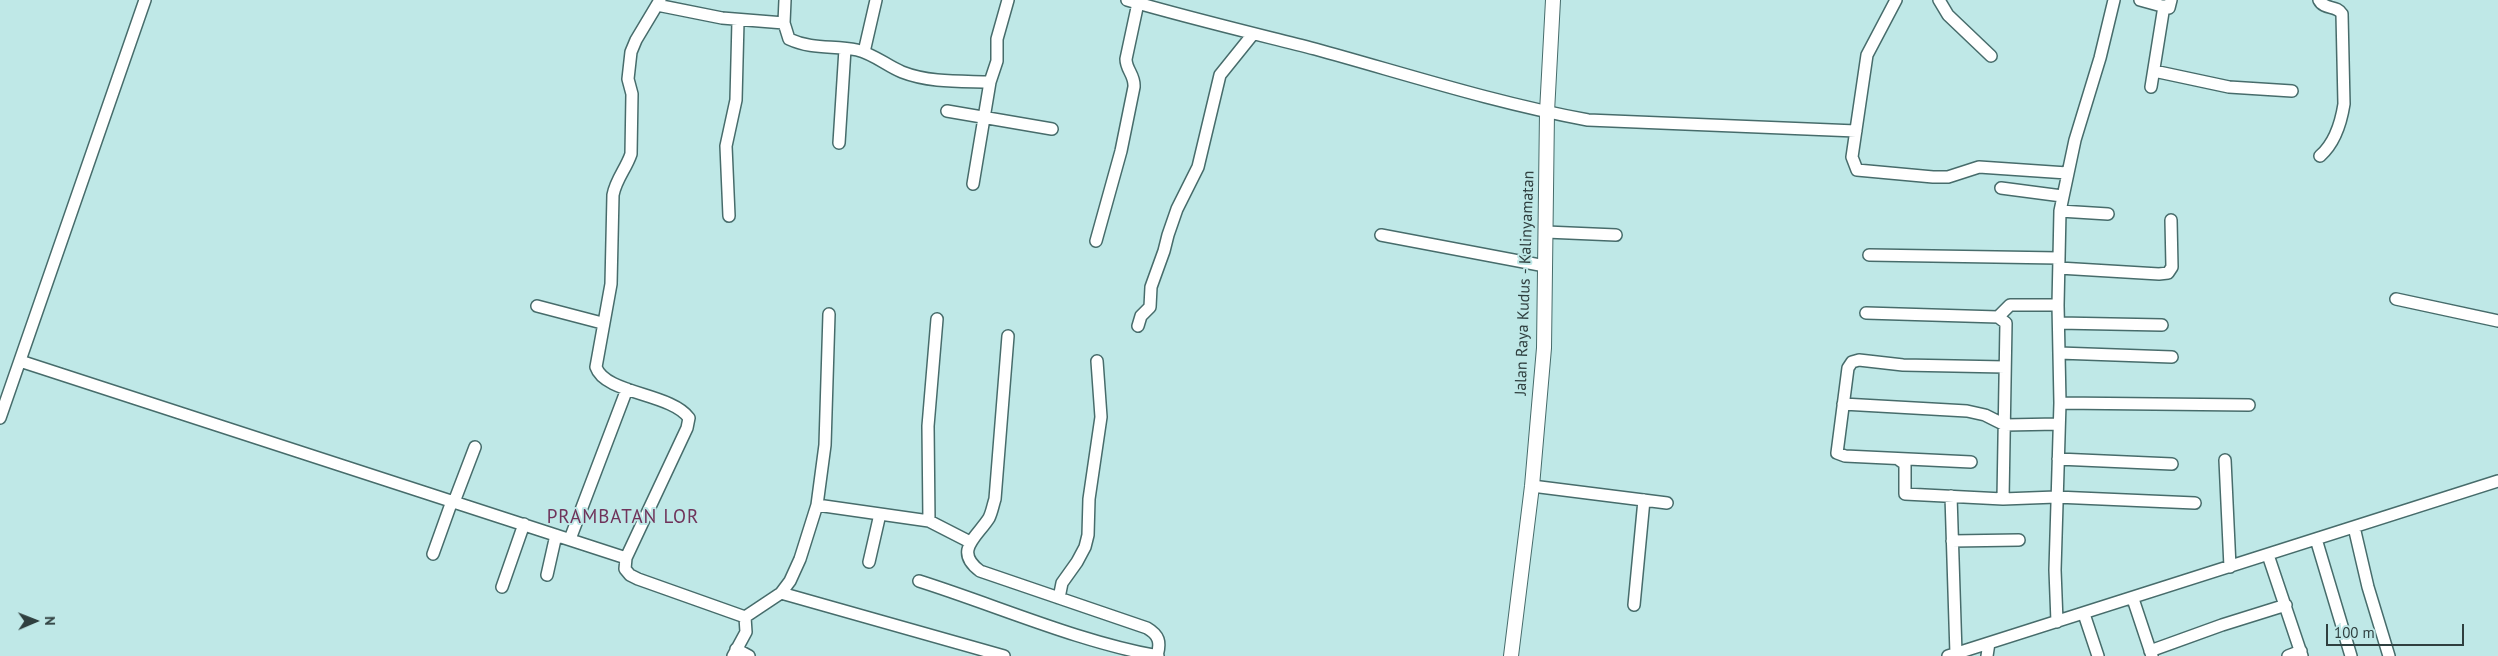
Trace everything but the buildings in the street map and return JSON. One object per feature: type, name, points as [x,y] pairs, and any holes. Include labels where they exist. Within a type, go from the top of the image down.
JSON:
[{"type":"main road","name":"Jalan Raya Kudus - Kalinyamatan","points":[[1511,656],[1532,486],[1544,348],[1547,112],[1553,0]]},
{"type":"street","points":[[0,418],[145,0]]},
{"type":"street","points":[[785,0],[784,23],[789,39],[818,48],[864,52],[907,73],[947,81],[990,82]]},
{"type":"street","points":[[864,52],[876,0]]},
{"type":"street","points":[[973,184],[990,82],[997,61],[997,39],[1008,0]]},
{"type":"street","points":[[1127,0],[1316,50],[1467,94],[1588,120],[1856,131]]},
{"type":"street","points":[[1896,0],[1867,55],[1852,162],[1857,170],[1862,172],[1933,177],[1948,177],[1979,167],[2067,173]]},
{"type":"street","points":[[1939,0],[1948,15],[1991,56]]},
{"type":"street","points":[[2057,622],[2056,497],[2060,403],[2058,305],[2060,211],[2067,173],[2100,58],[2114,0]]},
{"type":"street","points":[[2140,0],[2168,3],[2151,87]]},
{"type":"street","points":[[2320,0],[2325,6],[2339,9],[2342,14],[2344,104],[2341,119],[2330,148],[2320,156]]},
{"type":"street","points":[[745,617],[630,575],[625,569],[626,558],[689,421],[686,414],[660,400],[627,389],[597,372],[595,361],[612,265],[613,195],[617,181],[631,154],[632,94],[628,79],[629,63],[636,40],[659,3],[738,20],[784,23]]},
{"type":"street","points":[[1096,241],[1119,158],[1134,87],[1134,76],[1128,68],[1126,59],[1138,3]]},
{"type":"street","points":[[729,216],[726,146],[736,100],[738,20]]},
{"type":"street","points":[[1138,326],[1140,316],[1150,307],[1151,287],[1177,209],[1198,167],[1220,75],[1253,34]]},
{"type":"street","points":[[839,143],[845,49]]},
{"type":"street","points":[[2154,71],[2230,87],[2292,91]]},
{"type":"street","points":[[947,111],[1052,129]]},
{"type":"street","points":[[2001,188],[2062,196]]},
{"type":"street","points":[[2060,211],[2108,214]]},
{"type":"street","points":[[1869,255],[2059,263],[2159,274],[2168,273],[2172,266],[2170,220]]},
{"type":"street","points":[[1546,232],[1616,235]]},
{"type":"street","points":[[1381,235],[1545,266]]},
{"type":"street","points":[[2396,299],[2498,320]]},
{"type":"street","points":[[1998,317],[2010,305],[2058,305]]},
{"type":"street","points":[[537,306],[602,323]]},
{"type":"street","points":[[1866,312],[1998,317],[2006,323],[2002,499]]},
{"type":"street","points":[[745,617],[781,593],[795,571],[817,505],[824,445],[829,314]]},
{"type":"street","points":[[929,521],[928,426],[937,319]]},
{"type":"street","points":[[2059,323],[2162,325]]},
{"type":"street","points":[[918,581],[986,602],[1073,634],[1158,656],[1159,640],[1156,633],[1147,628],[980,571],[973,566],[968,558],[967,550],[970,542],[990,516],[995,499],[1008,336]]},
{"type":"street","points":[[2059,353],[2172,357]]},
{"type":"street","points":[[1971,462],[1845,456],[1837,453],[1848,368],[1852,362],[1859,360],[1903,365],[2005,367]]},
{"type":"street","points":[[20,361],[626,558]]},
{"type":"street","points":[[1059,598],[1062,583],[1077,562],[1085,547],[1088,535],[1089,499],[1101,417],[1097,361]]},
{"type":"street","points":[[570,539],[627,389]]},
{"type":"street","points":[[2060,403],[2249,404]]},
{"type":"street","points":[[1843,404],[1967,411],[1977,413],[2005,425],[2058,424]]},
{"type":"street","points":[[433,554],[475,446]]},
{"type":"street","points":[[1898,459],[1905,464],[1905,494],[2002,499],[2056,497],[2195,503]]},
{"type":"street","points":[[2058,459],[2172,464]]},
{"type":"street","points":[[2225,460],[2230,567]]},
{"type":"street","points":[[1951,496],[1952,655],[2133,599],[2498,481]]},
{"type":"street","points":[[1532,486],[1667,503]]},
{"type":"street","points":[[1634,606],[1644,500]]},
{"type":"street","points":[[817,505],[929,521],[970,542]]},
{"type":"street","points":[[869,562],[880,514]]},
{"type":"street","points":[[502,587],[524,524]]},
{"type":"street","points":[[2354,526],[2368,587],[2389,656]]},
{"type":"street","points":[[547,575],[556,535]]},
{"type":"street","points":[[2316,539],[2351,656]]},
{"type":"street","points":[[1952,542],[2019,540]]},
{"type":"street","points":[[2268,555],[2302,654],[2288,656]]},
{"type":"street","points":[[781,593],[1004,656]]},
{"type":"street","points":[[2133,599],[2151,653],[2230,622],[2286,605]]},
{"type":"street","points":[[2084,614],[2098,656]]},
{"type":"street","points":[[745,617],[746,632],[735,653],[749,656]]},
{"type":"street","points":[[1987,656],[1989,643]]},
{"type":"district","name":"PRAMBATAN LOR","points":[[623,518]]}]
